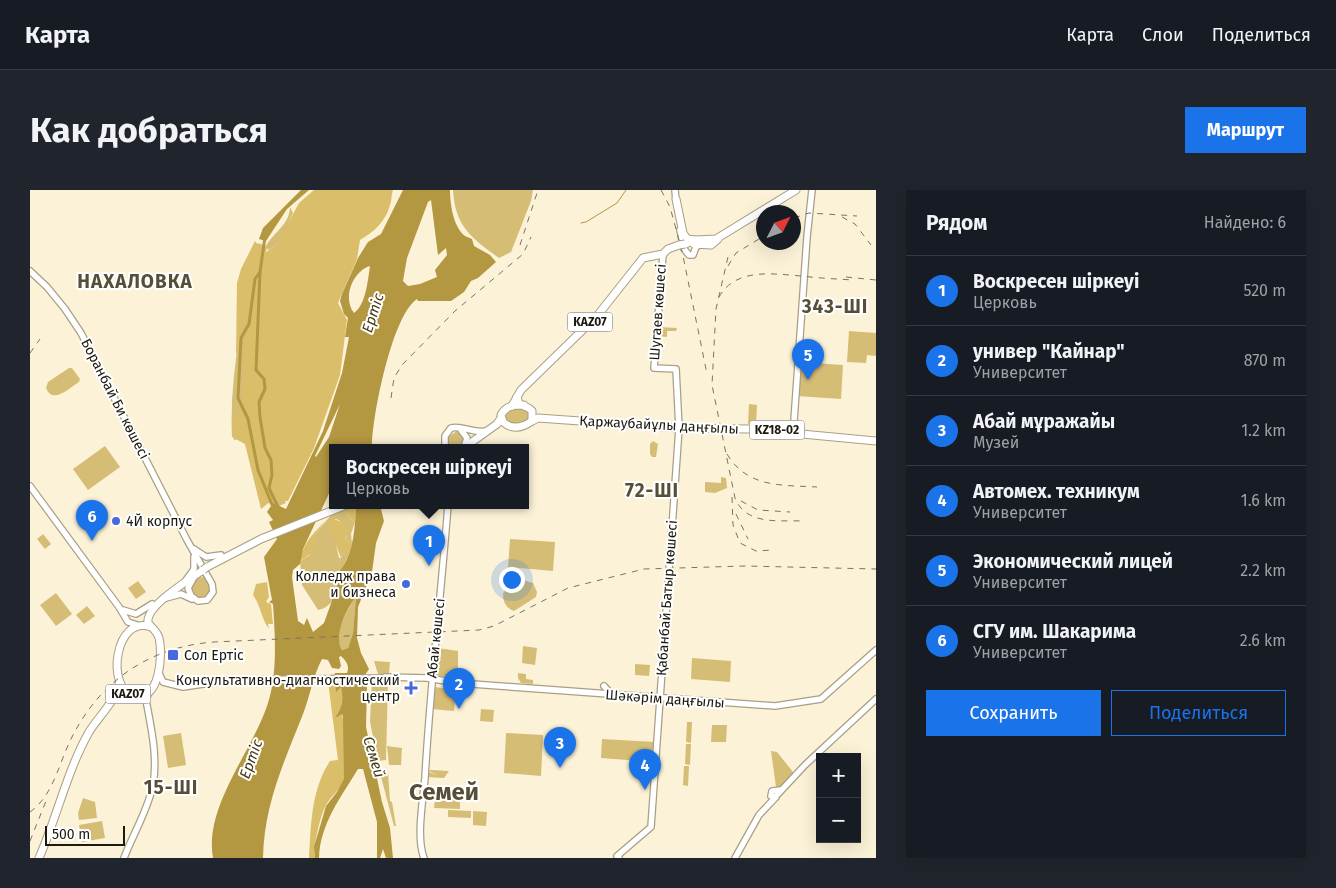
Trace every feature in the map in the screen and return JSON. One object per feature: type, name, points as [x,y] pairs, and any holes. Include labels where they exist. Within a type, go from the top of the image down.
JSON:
[{"type":"highway","name":"Шугаев көшесі","points":[[662,254],[669,248],[713,241],[796,190]]},
{"type":"highway","points":[[676,199],[683,233],[691,244]]},
{"type":"highway","name":"KAZ07","points":[[476,444],[503,422],[503,411],[512,406],[517,395],[597,316],[644,258],[662,254]]},
{"type":"highway","points":[[517,395],[517,402],[532,411],[532,421]]},
{"type":"highway","points":[[512,406],[524,405]]},
{"type":"highway","name":"Қаржаубайұлы даңғылы","points":[[532,411],[540,415],[678,426]]},
{"type":"highway","name":"Қаржаубайұлы даңғылы","points":[[532,421],[538,418],[791,431],[876,440]]},
{"type":"highway","name":"KAZ07","points":[[469,444],[503,422],[520,427],[532,421]]},
{"type":"highway","points":[[126,634],[137,625],[152,604],[204,568],[240,548],[331,509]]},
{"type":"highway","points":[[151,626],[147,619],[149,613],[221,555],[336,509]]},
{"type":"highway","points":[[137,625],[151,626]]},
{"type":"highway","name":"KAZ07","points":[[40,858],[90,742],[110,707],[121,696],[128,694],[137,696],[150,691],[159,673],[161,649],[158,636],[151,626]]},
{"type":"highway","name":"KAZ07","points":[[40,858],[82,745],[97,718],[118,693],[118,660],[126,634]]},
{"type":"highway","name":"KAZ07","points":[[119,684],[128,694]]},
{"type":"main road","points":[[675,190],[685,252],[691,256],[691,244]]},
{"type":"main road","points":[[791,431],[811,190]]},
{"type":"main road","name":"Шугаев көшесі","points":[[662,254],[654,368],[676,369]]},
{"type":"main road","name":"Боранбай Би көшесі","points":[[30,271],[47,287],[81,333],[214,588],[212,597],[208,601],[195,601]]},
{"type":"main road","name":"Қабанбай Батыр көшесі","points":[[618,857],[651,827],[678,426],[676,369]]},
{"type":"main road","points":[[446,444],[445,436],[450,428],[458,427],[480,432],[493,428]]},
{"type":"main road","points":[[446,444],[446,437],[450,431],[456,429],[464,432],[467,438],[465,444]]},
{"type":"main road","points":[[30,486],[120,607],[130,624],[137,625]]},
{"type":"main road","points":[[30,490],[121,613],[127,626],[126,634]]},
{"type":"main road","name":"Абай көшесі","points":[[424,858],[422,841],[429,712],[447,509]]},
{"type":"main road","name":"Абай көшесі","points":[[432,680],[447,509]]},
{"type":"main road","points":[[190,545],[206,558],[221,555]]},
{"type":"main road","points":[[185,580],[195,565],[190,545]]},
{"type":"main road","points":[[195,601],[188,588],[196,576]]},
{"type":"main road","points":[[112,589],[112,597]]},
{"type":"main road","points":[[164,599],[181,594],[195,601]]},
{"type":"main road","points":[[120,607],[127,613],[136,614],[152,604]]},
{"type":"main road","name":"Шәкәрім даңғылы","points":[[230,680],[385,677],[775,706],[818,701],[876,650]]},
{"type":"main road","points":[[159,673],[161,680],[172,686],[183,687],[230,680]]},
{"type":"main road","points":[[123,858],[150,794],[155,771],[155,755],[146,700],[150,691],[160,684],[183,689],[230,680]]},
{"type":"main road","points":[[599,694],[604,688],[612,695]]},
{"type":"main road","points":[[548,697],[554,691]]},
{"type":"main road","points":[[123,858],[148,793],[151,772],[152,755],[144,704],[137,696]]},
{"type":"main road","points":[[735,858],[753,825],[774,796],[876,699]]},
{"type":"main road","points":[[425,777],[427,772],[433,769],[426,762]]},
{"type":"main road","points":[[418,769],[422,771],[425,777]]},
{"type":"shaded area","points":[[314,190],[393,190],[391,203],[382,221],[375,230],[360,240],[357,259],[338,303],[347,320],[340,375],[314,448],[288,501],[271,501],[261,509],[245,444],[239,439],[234,440],[232,418],[239,412],[238,407],[242,396],[245,339],[251,321],[249,320],[241,329],[238,352],[236,354],[237,283],[241,269],[255,241],[265,253],[277,244],[299,203]]},
{"type":"shaded area","points":[[453,190],[533,190],[531,201],[511,252],[499,258],[480,244],[466,230],[457,213]]},
{"type":"shaded area","points":[[290,207],[293,213],[284,234],[273,248],[268,250],[267,248],[265,255],[278,490],[286,503],[279,506],[273,503],[270,505],[245,444],[232,437],[232,415],[238,347],[253,258],[258,243],[266,246],[284,223]]},
{"type":"shaded area","points":[[659,327],[677,328],[676,331],[667,331],[667,337],[658,336]]},
{"type":"shaded area","points":[[849,331],[876,333],[876,356],[867,355],[866,363],[847,362]]},
{"type":"shaded area","points":[[799,362],[843,365],[841,399],[797,396]]},
{"type":"shaded area","points":[[69,368],[72,368],[80,379],[79,382],[61,394],[53,395],[49,393],[46,388],[48,382]]},
{"type":"shaded area","points":[[749,404],[757,405],[756,425],[748,424]]},
{"type":"shaded area","points":[[526,407],[532,418],[520,425],[506,423],[503,412],[506,409]]},
{"type":"shaded area","points":[[457,431],[465,438],[464,444],[448,444],[448,437]]},
{"type":"shaded area","points":[[653,441],[658,444],[656,457],[652,457],[650,454],[650,444]]},
{"type":"shaded area","points":[[105,446],[120,467],[88,490],[73,469]]},
{"type":"shaded area","points":[[721,477],[726,478],[727,488],[715,493],[705,492],[705,482],[721,483]]},
{"type":"shaded area","points":[[336,509],[345,509],[348,517],[355,522],[351,534],[352,544],[345,539],[347,536],[339,520],[335,519],[329,527],[335,540],[339,558],[341,558],[346,548],[349,554],[343,567],[337,574],[339,585],[335,596],[328,606],[318,610],[302,585],[300,561],[310,555],[315,535]]},
{"type":"shaded area","points":[[345,509],[356,509],[355,522],[348,517]]},
{"type":"shaded area","points":[[331,518],[342,522],[342,526],[347,526],[349,531],[345,539],[352,544],[349,554],[346,549],[341,558],[329,527]]},
{"type":"shaded area","points":[[327,519],[315,535],[312,553],[300,561],[307,543]]},
{"type":"shaded area","points":[[43,534],[51,544],[45,549],[37,539]]},
{"type":"shaded area","points":[[510,539],[555,542],[553,571],[508,567]]},
{"type":"shaded area","points":[[205,576],[210,592],[206,598],[195,599],[190,587],[196,579]]},
{"type":"shaded area","points":[[523,580],[533,583],[537,592],[536,597],[514,611],[506,604],[503,594],[505,590]]},
{"type":"shaded area","points":[[138,581],[146,592],[136,599],[128,588]]},
{"type":"shaded area","points":[[267,582],[269,597],[266,602],[271,604],[273,624],[268,624],[269,629],[253,595],[256,584]]},
{"type":"shaded area","points":[[56,593],[72,614],[56,626],[40,605]]},
{"type":"shaded area","points":[[356,596],[353,633],[348,648],[342,650],[339,644],[340,629],[345,614]]},
{"type":"shaded area","points":[[87,606],[95,616],[84,624],[76,615]]},
{"type":"shaded area","points":[[523,646],[537,648],[535,665],[522,663]]},
{"type":"shaded area","points":[[438,648],[458,651],[458,677],[439,676],[436,674]]},
{"type":"shaded area","points":[[692,658],[731,661],[730,682],[691,679]]},
{"type":"shaded area","points":[[374,661],[390,662],[389,674],[378,674]]},
{"type":"shaded area","points":[[635,664],[650,665],[649,676],[635,675]]},
{"type":"shaded area","points":[[518,673],[526,674],[526,679],[533,680],[533,684],[521,683]]},
{"type":"shaded area","points":[[334,675],[336,691],[341,686],[343,694],[340,712],[345,734],[345,774],[342,784],[328,802],[319,824],[315,858],[309,858],[313,808],[319,784],[330,761],[338,760],[328,681]]},
{"type":"shaded area","points":[[372,679],[387,679],[388,681],[386,760],[378,761],[370,722]]},
{"type":"shaded area","points":[[433,687],[456,689],[454,711],[431,709]]},
{"type":"shaded area","points":[[481,709],[494,710],[493,722],[480,721]]},
{"type":"shaded area","points":[[687,722],[692,722],[691,743],[686,742]]},
{"type":"shaded area","points":[[712,725],[727,725],[726,742],[711,742]]},
{"type":"shaded area","points":[[181,733],[186,765],[168,768],[163,736]]},
{"type":"shaded area","points":[[506,733],[543,735],[541,776],[504,773]]},
{"type":"shaded area","points":[[602,739],[655,742],[654,762],[601,758]]},
{"type":"shaded area","points":[[686,744],[691,744],[690,765],[685,764]]},
{"type":"shaded area","points":[[387,746],[402,748],[401,765],[389,765]]},
{"type":"shaded area","points":[[771,751],[777,752],[793,772],[781,789],[776,787]]},
{"type":"shaded area","points":[[684,766],[689,766],[688,786],[683,785]]},
{"type":"shaded area","points":[[428,771],[449,771],[444,778],[427,777],[428,772],[438,775]]},
{"type":"shaded area","points":[[388,772],[390,801],[392,802],[396,826],[394,826],[380,773]]},
{"type":"shaded area","points":[[83,798],[95,802],[97,818],[79,820],[78,813]]},
{"type":"shaded area","points":[[435,800],[460,800],[460,809],[434,808]]},
{"type":"shaded area","points":[[448,810],[471,811],[471,818],[448,817]]},
{"type":"shaded area","points":[[473,811],[487,812],[486,826],[473,825]]},
{"type":"shaded area","points":[[102,821],[105,838],[82,842],[79,825]]},
{"type":"water","points":[[301,190],[309,190],[287,209],[266,241],[259,239],[263,228]]},
{"type":"water","name":"Ертіс","points":[[403,190],[450,190],[455,221],[461,232],[472,239],[474,246],[490,255],[496,262],[478,278],[471,281],[464,292],[451,301],[418,301],[417,299],[408,309],[399,325],[385,368],[372,444],[329,444],[329,494],[303,549],[300,564],[293,570],[292,577],[298,621],[304,625],[307,618],[313,632],[324,623],[340,578],[337,574],[347,559],[354,532],[356,509],[381,509],[384,521],[376,543],[372,572],[358,607],[357,638],[361,653],[369,669],[365,675],[367,685],[366,727],[382,802],[390,828],[393,858],[386,858],[383,849],[380,858],[377,858],[377,822],[363,769],[358,769],[338,800],[327,822],[320,846],[319,858],[315,858],[314,847],[326,806],[344,779],[342,714],[335,718],[341,707],[342,695],[341,687],[336,692],[334,675],[335,673],[347,673],[348,670],[347,664],[341,656],[339,657],[341,666],[339,669],[332,668],[328,660],[322,659],[316,672],[276,784],[267,820],[263,858],[213,858],[212,839],[215,819],[231,780],[260,724],[273,681],[275,655],[273,604],[269,602],[272,600],[264,557],[277,539],[269,522],[273,520],[267,512],[273,503],[286,509],[323,431],[342,373],[349,337],[345,337],[348,318],[344,314],[340,301],[358,258],[368,242],[381,234]],"holes":[[[431,200],[438,255],[446,248],[447,255],[435,270],[437,277],[420,284],[408,286],[403,281],[407,258],[428,202]],[[370,266],[364,298],[354,313],[349,300],[351,286],[359,273]],[[340,404],[329,437],[316,457],[315,456]],[[356,597],[353,633],[348,648],[342,650],[339,637],[342,622]]]},
{"type":"waterway","points":[[581,223],[586,222],[617,203],[626,190]]},
{"type":"waterway","points":[[265,237],[260,272],[255,279],[249,324],[241,338],[238,398],[248,419],[258,470],[273,507]]},
{"type":"waterway","points":[[260,272],[256,370],[264,379],[265,389],[259,402],[265,448],[271,460],[272,475],[269,488],[279,509]]},
{"type":"railway","points":[[520,245],[538,190]]},
{"type":"railway","points":[[661,190],[670,207],[682,251],[707,374]]},
{"type":"railway","points":[[801,216],[809,213],[857,216]]},
{"type":"railway","points":[[842,217],[855,224],[871,245]]},
{"type":"railway","points":[[391,398],[394,378],[402,365],[455,311],[523,254],[531,237]]},
{"type":"railway","points":[[728,266],[736,253],[756,241]]},
{"type":"railway","points":[[728,257],[716,309],[712,385],[735,498],[740,507],[755,517],[775,521],[804,521]]},
{"type":"railway","points":[[719,297],[726,287],[735,281],[756,274],[853,280]]},
{"type":"railway","points":[[846,277],[876,280]]},
{"type":"railway","points":[[30,353],[40,339]]},
{"type":"railway","points":[[727,454],[735,465],[755,479],[778,485],[817,487]]},
{"type":"railway","points":[[732,497],[733,525],[740,543],[756,551],[773,550]]},
{"type":"railway","points":[[741,501],[758,510],[790,512]]},
{"type":"railway","points":[[736,514],[748,539]]},
{"type":"railway","points":[[30,812],[43,800],[48,792],[77,727],[106,689],[144,661],[189,645],[214,642],[479,630],[494,626],[568,588],[644,569],[745,566],[876,569]]},
{"type":"railway","points":[[30,841],[46,801]]},
{"type":"place","name":"Экономический лицей","points":[[808,380]]},
{"type":"place","name":"4Й корпус","points":[[116,521]]},
{"type":"place","name":"СГУ им. Шакарима","points":[[92,541]]},
{"type":"place","name":"Воскресен шіркеуі","points":[[429,566]]},
{"type":"place","name":"Колледж права и бизнеса","points":[[406,584]]},
{"type":"place","name":"Сол Ертіс","points":[[173,655]]},
{"type":"place","name":"Консультативно-диагностический центр","points":[[411,688]]},
{"type":"place","name":"универ \"Кайнар\"","points":[[459,709]]},
{"type":"place","name":"Абай мұражайы","points":[[560,768]]},
{"type":"place","name":"Автомех. техникум","points":[[645,790]]},
{"type":"district","name":"НАХАЛОВКА","points":[[135,281]]},
{"type":"district","name":"343-ШІ","points":[[835,306]]},
{"type":"district","name":"72-ШІ","points":[[652,490]]},
{"type":"district","name":"15-ШІ","points":[[171,787]]},
{"type":"district","name":"Семей","points":[[444,792]]}]
